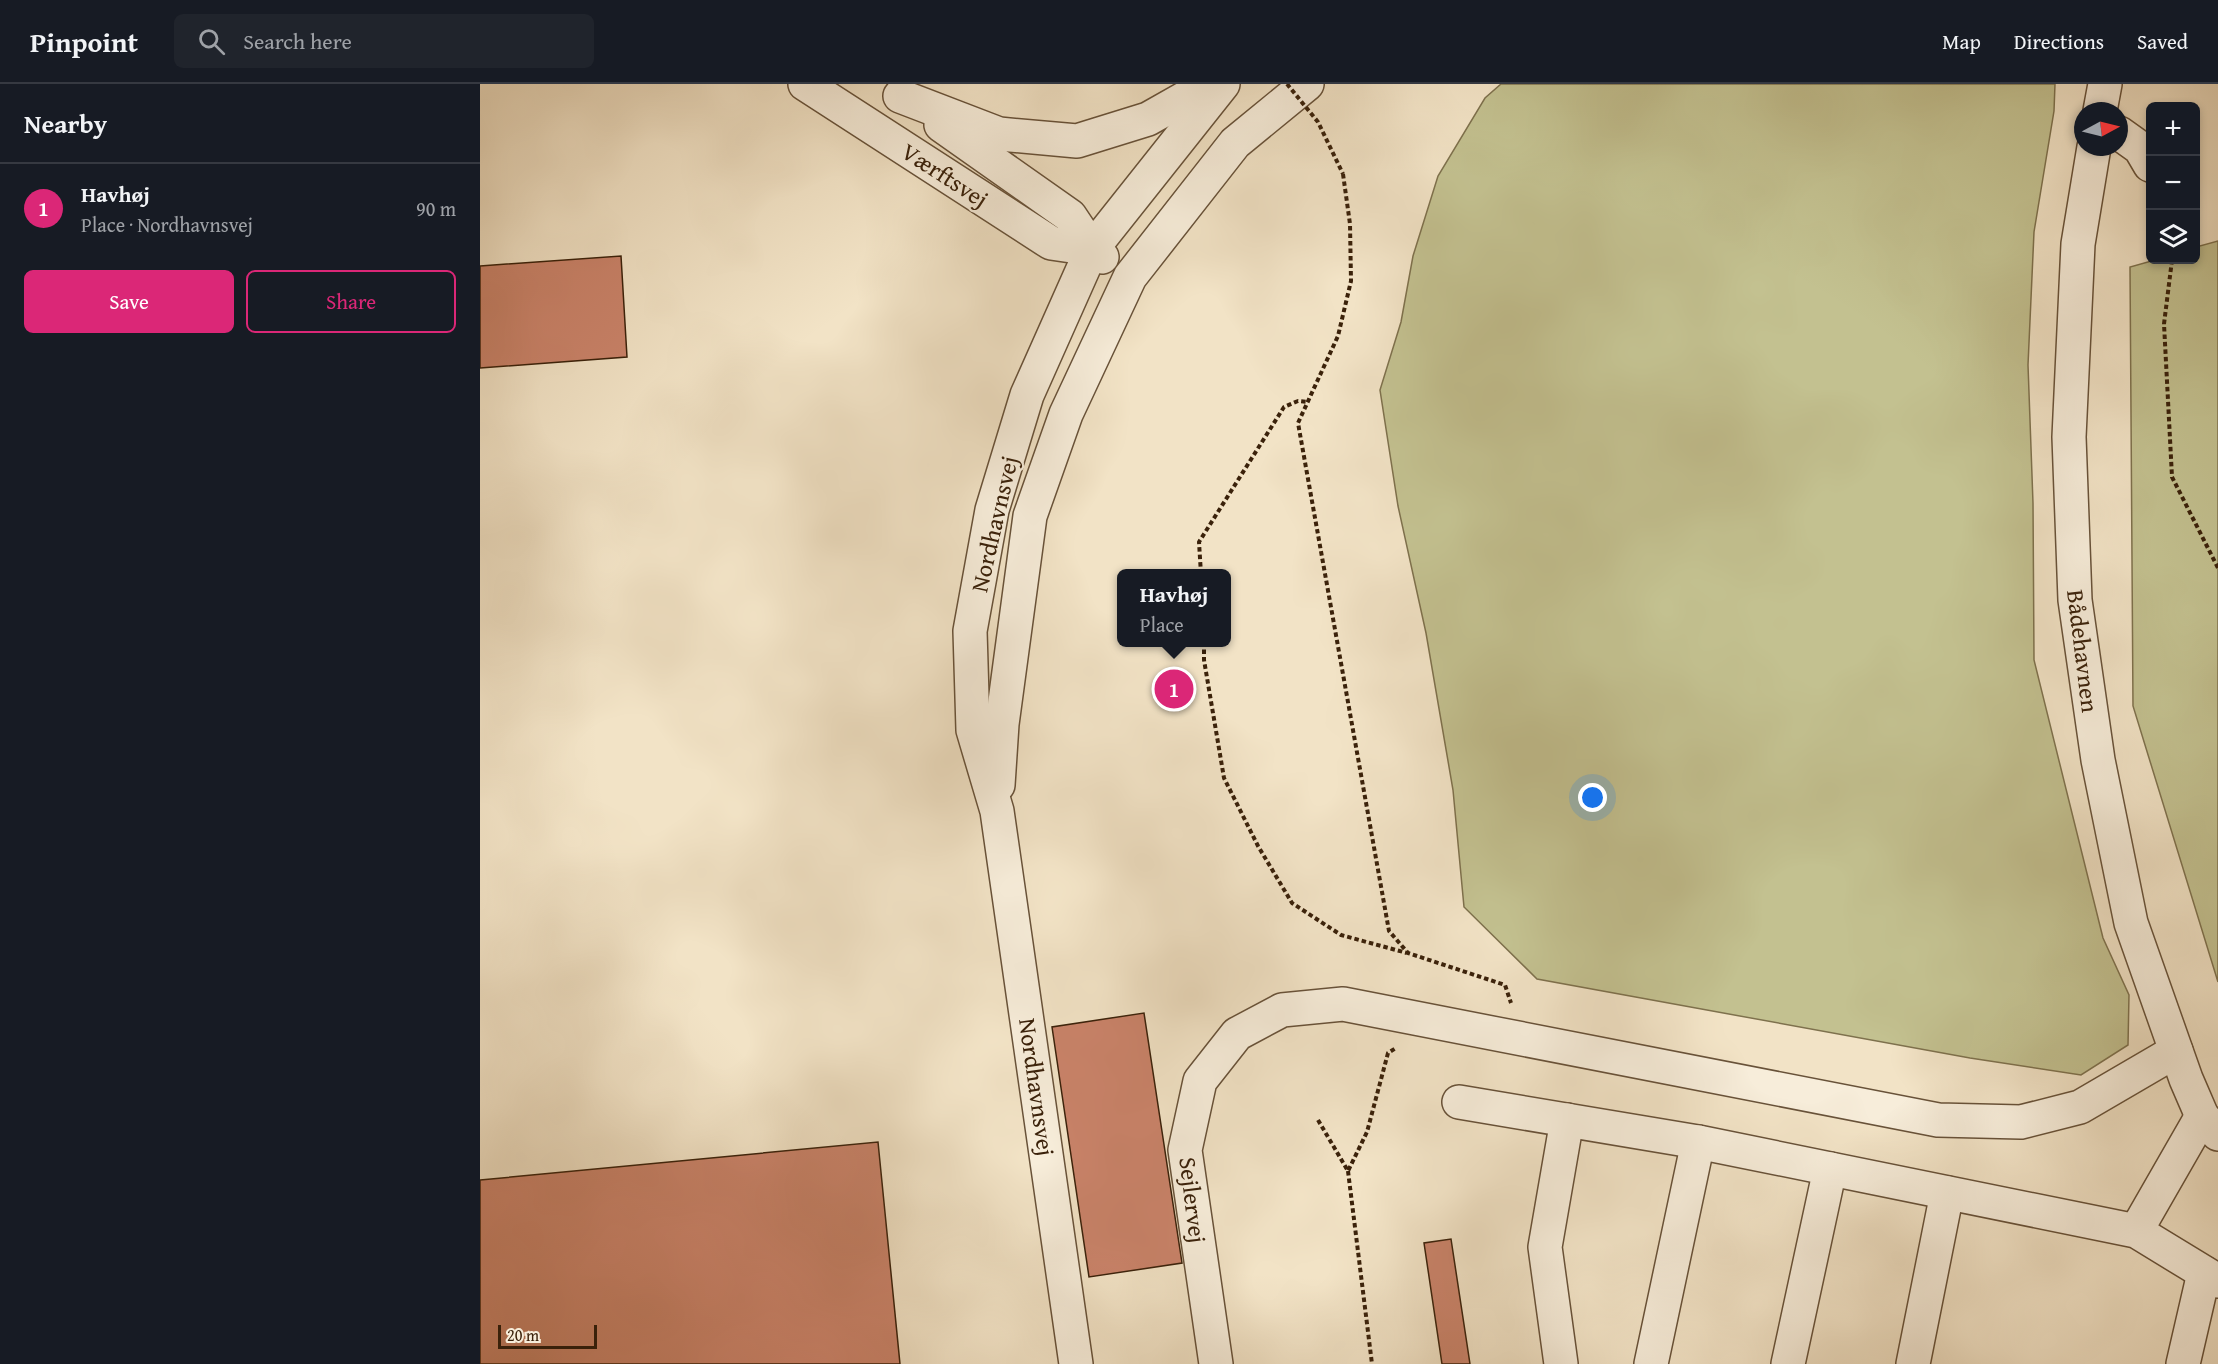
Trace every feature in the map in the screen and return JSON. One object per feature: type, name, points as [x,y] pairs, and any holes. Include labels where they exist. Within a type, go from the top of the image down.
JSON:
[{"type":"street","name":"Værftsvej","points":[[805,84],[1052,243],[1092,249]]},
{"type":"street","name":"Værftsvej","points":[[891,90],[999,134],[1077,141],[1148,119],[1210,84]]},
{"type":"street","points":[[1092,249],[1223,84]]},
{"type":"street","points":[[1130,277],[1235,143],[1307,84]]},
{"type":"street","points":[[2102,102],[2105,84]]},
{"type":"street","name":"Værftsvej","points":[[891,90],[1070,216],[1092,249],[1130,277]]},
{"type":"street","points":[[2128,139],[2140,148],[2146,157]]},
{"type":"street","name":"Bådehavnen","points":[[2093,156],[2078,244],[2070,426],[2075,600],[2097,760],[2132,923],[2176,1051],[2210,1125]]},
{"type":"street","name":"Nordhavnsvej","points":[[1076,1364],[997,811],[973,730],[970,631],[992,510],[1027,395],[1092,249]]},
{"type":"street","name":"Nordhavnsvej","points":[[997,811],[1002,724],[1030,516],[1066,414],[1130,277]]},
{"type":"street","name":"Sejlervej","points":[[1216,1364],[1185,1150],[1200,1081],[1237,1034],[1282,1010],[1343,1004],[1938,1120],[2021,1122],[2080,1107],[2176,1051]]},
{"type":"street","points":[[1459,1102],[1698,1142],[2136,1231],[2211,1277],[2183,1364]]},
{"type":"street","points":[[1561,1364],[1545,1246],[1567,1120]]},
{"type":"street","points":[[2136,1231],[2210,1125]]},
{"type":"street","points":[[1651,1364],[1698,1142]]},
{"type":"street","points":[[1788,1364],[1830,1169]]},
{"type":"street","points":[[1912,1364],[1947,1193]]},
{"type":"path","points":[[1287,84],[1318,122],[1342,174],[1350,224],[1351,281],[1338,336],[1298,423],[1389,931],[1408,953]]},
{"type":"path","points":[[2172,264],[2164,324],[2172,477],[2218,568]]},
{"type":"path","points":[[1201,569],[1199,542],[1284,407],[1298,401],[1308,402]]},
{"type":"path","points":[[1204,647],[1204,660],[1224,778],[1258,846],[1292,903],[1341,935],[1408,953],[1505,985],[1514,1013],[1512,1037]]},
{"type":"path","points":[[1348,1171],[1372,1364]]},
{"type":"shaded area","points":[[1501,84],[2055,84],[2054,111],[2034,232],[2028,365],[2033,503],[2034,660],[2103,938],[2129,995],[2128,1045],[2081,1075],[1970,1058],[1537,979],[1464,907],[1453,790],[1426,633],[1398,506],[1380,390],[1401,322],[1413,256],[1438,176],[1485,98]]},
{"type":"shaded area","points":[[2218,241],[2218,982],[2133,706],[2130,267],[2146,263],[2200,264],[2200,246]]},
{"type":"building","points":[[621,256],[627,357],[480,368],[480,266]]},
{"type":"building","points":[[1144,1013],[1182,1263],[1089,1277],[1052,1027]]},
{"type":"building","points":[[878,1142],[900,1364],[480,1364],[480,1180]]},
{"type":"building","points":[[1451,1239],[1470,1364],[1442,1364],[1424,1243]]},
{"type":"place","name":"Havhøj","points":[[1174,689]]}]
